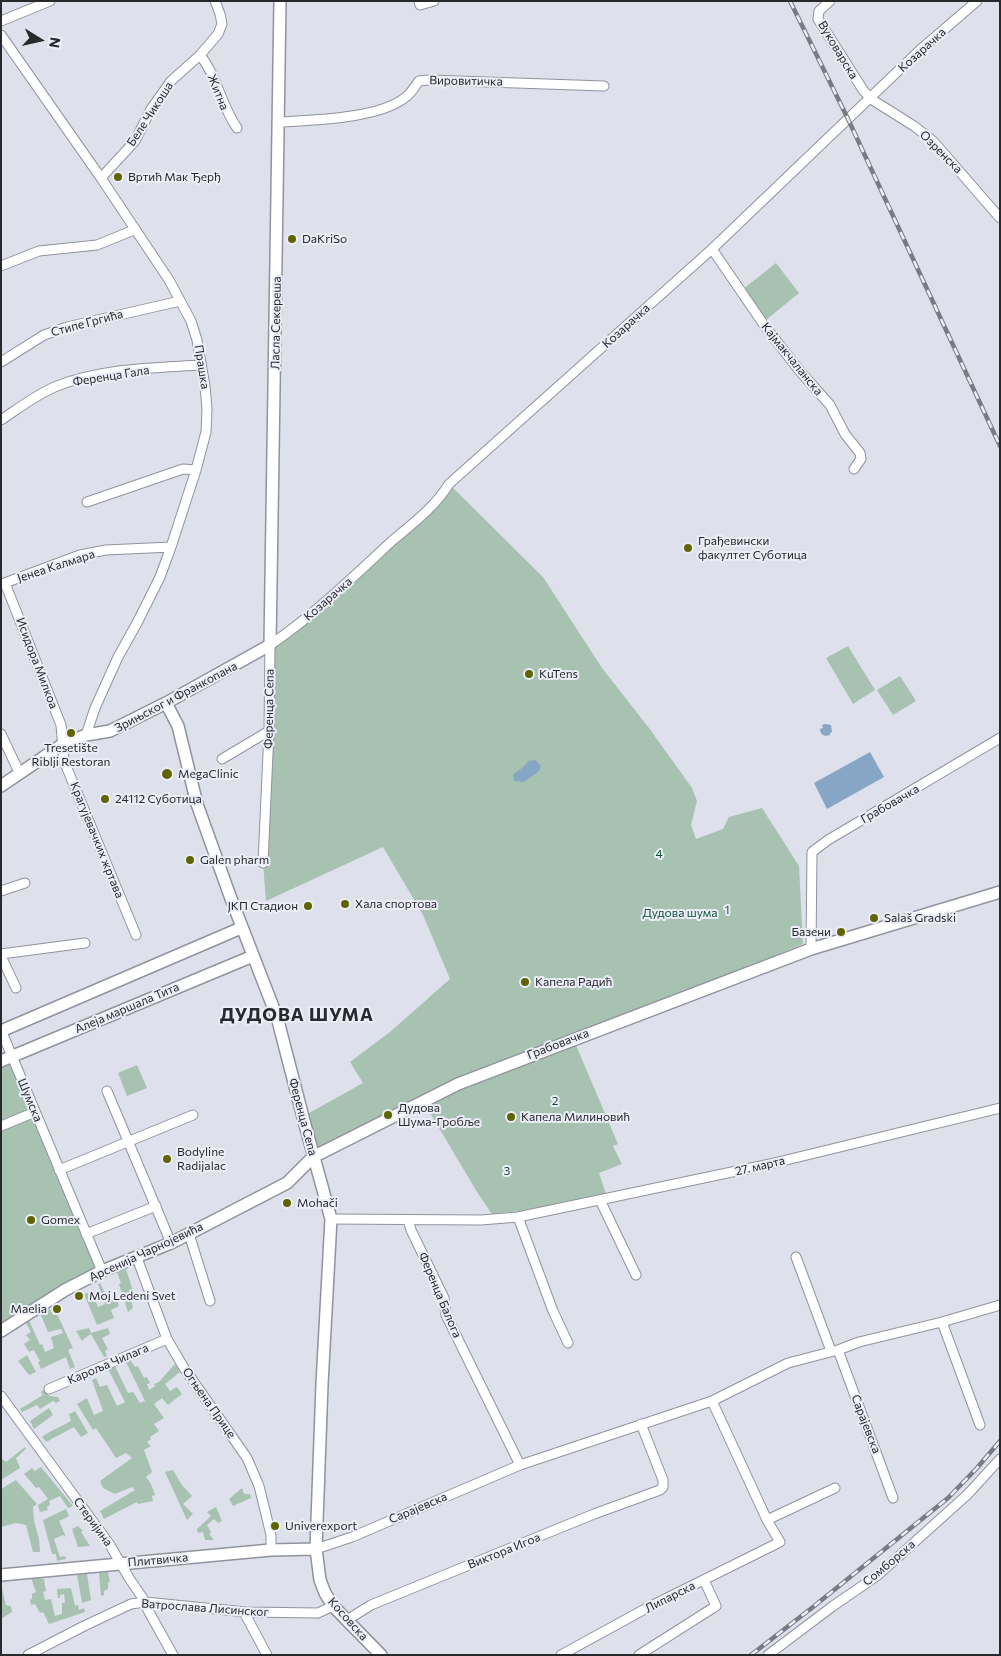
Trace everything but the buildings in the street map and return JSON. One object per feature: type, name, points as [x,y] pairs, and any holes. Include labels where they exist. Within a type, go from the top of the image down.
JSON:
[{"type":"street","points":[[1,21],[50,1]]},
{"type":"street","name":"Беле Чикоша","points":[[101,178],[135,141],[151,109],[171,81],[200,55],[218,34],[222,24],[215,1]]},
{"type":"street","name":"Ласла Секереша","points":[[270,645],[280,1]]},
{"type":"street","points":[[419,1],[420,5],[434,1]]},
{"type":"street","name":"Вуковарска","points":[[830,1],[819,11],[818,19],[863,90],[871,99]]},
{"type":"street","name":"Козарачка","points":[[270,645],[292,630],[435,503],[448,484],[712,249],[871,99],[920,50],[977,1]]},
{"type":"street","name":"Прашка","points":[[1,35],[101,178],[169,280],[191,321],[197,340],[207,408],[206,432],[196,470],[160,577],[118,657],[99,699],[86,735]]},
{"type":"street","name":"Житна","points":[[200,55],[206,62],[228,114],[237,128]]},
{"type":"street","name":"Вировитичка","points":[[279,122],[327,119],[381,108],[396,103],[408,96],[419,81],[604,86]]},
{"type":"street","name":"Озренска","points":[[871,99],[914,126],[933,141],[1000,218]]},
{"type":"street","points":[[1,266],[39,251],[97,245],[134,230]]},
{"type":"street","name":"Кајмакчаланска","points":[[712,249],[764,324],[799,370],[830,405],[845,434],[860,453],[861,459],[854,469]]},
{"type":"street","name":"Стипе Гргића","points":[[1,362],[44,335],[67,327],[180,301]]},
{"type":"street","name":"Ференца Гала","points":[[1,420],[56,386],[79,379],[141,369],[201,365]]},
{"type":"street","points":[[87,502],[183,469],[196,470]]},
{"type":"street","name":"Јенеа Калмара","points":[[3,584],[80,555],[106,550],[171,547]]},
{"type":"street","name":"Исидора Милкоа","points":[[3,584],[61,724],[63,744]]},
{"type":"street","name":"Зрињског и Франкопана","points":[[1,786],[63,744],[86,735],[110,731],[166,703],[270,645]]},
{"type":"street","name":"Ференца Сепа","points":[[262,863],[270,645]]},
{"type":"street","name":"Ференца Сепа","points":[[166,703],[178,726],[197,804],[241,928],[277,1016],[331,1219],[316,1549]]},
{"type":"street","points":[[222,760],[268,731]]},
{"type":"street","points":[[1,734],[20,774]]},
{"type":"street","name":"Грабовачка","points":[[811,949],[812,852],[828,840],[1000,738]]},
{"type":"street","name":"Крагујевачких жртава","points":[[63,744],[64,761],[136,935]]},
{"type":"street","points":[[1,891],[25,883]]},
{"type":"street","name":"Грабовачка","points":[[313,1156],[458,1084],[609,1024],[811,949],[1000,892]]},
{"type":"street","points":[[1,1030],[241,928]]},
{"type":"street","points":[[16,988],[1,955],[85,943]]},
{"type":"street","name":"Алеја маршала Тита","points":[[6,1059],[253,956]]},
{"type":"street","name":"Шумска","points":[[1,1030],[6,1059],[35,1112],[102,1271]]},
{"type":"street","points":[[107,1091],[171,1243]]},
{"type":"street","name":"27. марта","points":[[331,1219],[481,1220],[518,1217],[770,1164],[1000,1108]]},
{"type":"street","points":[[1,1126],[35,1112]]},
{"type":"street","points":[[59,1170],[193,1115]]},
{"type":"street","name":"Арсенија Чарнојевића","points":[[1,1331],[65,1290],[102,1271],[171,1243],[287,1183],[313,1156]]},
{"type":"street","points":[[600,1200],[636,1275]]},
{"type":"street","points":[[86,1234],[156,1206]]},
{"type":"street","points":[[518,1217],[553,1311],[568,1343]]},
{"type":"street","name":"Ференца Балога","points":[[408,1220],[444,1298],[446,1315],[520,1465]]},
{"type":"street","points":[[189,1234],[210,1301]]},
{"type":"street","name":"Сарајевска","points":[[796,1257],[893,1498]]},
{"type":"street","name":"Огњена Прице","points":[[137,1258],[168,1338],[184,1368],[247,1458],[259,1486],[271,1535],[271,1550]]},
{"type":"street","name":"Сарајевска","points":[[316,1549],[352,1537],[520,1465],[712,1401],[788,1363],[835,1351],[859,1342],[942,1322],[1000,1305]]},
{"type":"street","points":[[942,1322],[980,1425]]},
{"type":"street","name":"Кароља Чилага","points":[[50,1389],[168,1338]]},
{"type":"street","name":"Стеријина","points":[[1,1396],[110,1545],[173,1655]]},
{"type":"street","points":[[712,1401],[767,1520],[835,1488]]},
{"type":"street","name":"Виктора Игоа","points":[[347,1620],[372,1605],[663,1488],[663,1480],[641,1424]]},
{"type":"street","name":"Сомборска","points":[[768,1655],[878,1575],[968,1494],[1000,1459]]},
{"type":"street","name":"Липарска","points":[[561,1655],[645,1609],[780,1542],[767,1520]]},
{"type":"street","name":"Плитвичка","points":[[1,1575],[271,1550],[316,1549]]},
{"type":"street","name":"Косовска","points":[[316,1549],[320,1580],[325,1593],[333,1606],[381,1655]]},
{"type":"street","points":[[639,1655],[716,1606],[704,1580]]},
{"type":"street","name":"Ватрослава Лисинског","points":[[28,1655],[131,1604],[144,1602],[246,1612],[318,1613],[333,1606]]},
{"type":"street","points":[[246,1612],[246,1616],[267,1655]]},
{"type":"green space","points":[[776,263],[799,293],[766,320],[742,290]]},
{"type":"green space","points":[[449,484],[543,577],[602,668],[649,728],[692,788],[697,801],[691,825],[696,839],[723,829],[729,817],[762,808],[799,866],[803,944],[591,1027],[316,1152],[302,1117],[363,1083],[350,1062],[390,1032],[450,979],[423,915],[383,847],[266,901],[263,863],[270,645],[357,573]]},
{"type":"green space","points":[[848,646],[875,690],[853,704],[826,658]]},
{"type":"green space","points":[[900,676],[916,701],[893,715],[877,690]]},
{"type":"green space","points":[[575,1043],[618,1144],[613,1146],[622,1164],[599,1173],[606,1194],[521,1211],[492,1214],[426,1106],[462,1088]]},
{"type":"green space","points":[[10,1059],[99,1271],[1,1329],[1,1067],[6,1065]]},
{"type":"green space","points":[[137,1065],[147,1088],[127,1096],[118,1073]]},
{"type":"green space","points":[[126,1269],[133,1291],[129,1292],[133,1308],[128,1312],[117,1272]]},
{"type":"green space","points":[[100,1283],[108,1300],[116,1297],[119,1306],[111,1310],[114,1318],[97,1325],[84,1294],[88,1293],[89,1298],[94,1297],[98,1307],[105,1304],[98,1284]]},
{"type":"green space","points":[[50,1309],[53,1315],[57,1314],[73,1348],[68,1350],[75,1367],[70,1369],[66,1357],[41,1369],[38,1362],[40,1361],[34,1350],[29,1352],[24,1344],[30,1340],[26,1335],[31,1332],[26,1323],[29,1320],[45,1352],[54,1348],[51,1337],[63,1333],[61,1329],[48,1332],[40,1313]]},
{"type":"green space","points":[[89,1328],[91,1333],[108,1328],[110,1334],[102,1338],[108,1349],[105,1351],[107,1356],[104,1357],[91,1334],[82,1341],[76,1331]]},
{"type":"green space","points":[[27,1355],[36,1372],[29,1375],[18,1361]]},
{"type":"green space","points":[[129,1358],[135,1367],[138,1366],[144,1378],[147,1377],[150,1383],[147,1384],[149,1390],[175,1364],[180,1372],[165,1384],[170,1391],[177,1387],[182,1394],[168,1405],[162,1398],[154,1404],[164,1418],[154,1424],[159,1431],[150,1437],[151,1439],[147,1442],[151,1446],[144,1450],[152,1472],[146,1477],[155,1495],[152,1496],[153,1501],[138,1504],[137,1502],[104,1519],[100,1511],[135,1490],[132,1487],[115,1494],[103,1488],[100,1481],[132,1458],[126,1453],[116,1458],[96,1428],[93,1430],[77,1404],[87,1398],[94,1415],[103,1411],[92,1380],[96,1378],[100,1387],[107,1385],[117,1406],[125,1402],[108,1369],[108,1367],[114,1364],[128,1393],[133,1392],[140,1403],[145,1401],[125,1360]]},
{"type":"green space","points":[[45,1389],[49,1396],[58,1397],[60,1401],[56,1403],[53,1401],[40,1409],[37,1405],[22,1412],[20,1409],[43,1395],[41,1392]]},
{"type":"green space","points":[[49,1408],[53,1415],[34,1429],[30,1421]]},
{"type":"green space","points":[[75,1411],[88,1433],[81,1437],[74,1427],[46,1442],[42,1437],[71,1421],[69,1414]]},
{"type":"green space","points":[[25,1447],[26,1449],[16,1458],[20,1468],[1,1480],[1,1458],[6,1462]]},
{"type":"green space","points":[[41,1467],[73,1506],[68,1508],[60,1496],[49,1501],[48,1510],[40,1512],[38,1505],[48,1499],[39,1487],[36,1488],[24,1474],[32,1468],[35,1471]]},
{"type":"green space","points":[[173,1470],[182,1485],[192,1496],[183,1504],[193,1514],[187,1520],[165,1472]]},
{"type":"green space","points":[[16,1480],[37,1504],[33,1507],[40,1552],[33,1552],[26,1525],[16,1523],[1,1527],[1,1489]]},
{"type":"green space","points":[[242,1488],[244,1494],[250,1494],[251,1498],[233,1506],[229,1499]]},
{"type":"green space","points":[[216,1507],[222,1521],[218,1523],[214,1519],[207,1525],[211,1532],[209,1534],[214,1540],[205,1540],[203,1532],[198,1533],[197,1529],[211,1516],[207,1512]]},
{"type":"green space","points":[[66,1509],[69,1516],[59,1521],[66,1537],[63,1535],[54,1539],[60,1557],[65,1556],[66,1559],[57,1561],[56,1554],[52,1554],[43,1520]]},
{"type":"green space","points":[[78,1526],[83,1531],[81,1532],[90,1546],[78,1547],[72,1529]]},
{"type":"green space","points":[[108,1572],[110,1582],[108,1582],[108,1589],[101,1596],[99,1573]]},
{"type":"green space","points":[[87,1574],[91,1600],[82,1603],[77,1575]]},
{"type":"green space","points":[[31,1578],[44,1579],[46,1591],[43,1592],[45,1600],[51,1599],[55,1616],[62,1614],[62,1603],[65,1603],[64,1594],[58,1598],[57,1589],[71,1588],[75,1606],[78,1605],[79,1610],[84,1608],[85,1612],[49,1624],[43,1612],[40,1613],[35,1604],[31,1605],[32,1594],[36,1592]]},
{"type":"green space","points":[[1,1585],[6,1605],[11,1606],[12,1612],[1,1619]]},
{"type":"water","points":[[825,724],[831,725],[832,732],[830,735],[825,736],[821,733],[820,729]]},
{"type":"water","points":[[870,752],[884,777],[827,809],[814,783]]},
{"type":"water","points":[[535,760],[541,766],[539,771],[524,782],[514,781],[513,775],[515,773],[525,766],[528,761]]},
{"type":"railway","points":[[790,1],[848,119],[1000,446]]},
{"type":"railway","points":[[751,1655],[948,1498],[1000,1441]]},
{"type":"place","name":"Вртић Мак Ђерђ","points":[[118,177]]},
{"type":"place","name":"DaKriSo","points":[[292,239]]},
{"type":"place","name":"Грађевински факултет Суботица","points":[[688,548]]},
{"type":"place","name":"KuTens","points":[[529,674]]},
{"type":"place","name":"Tresetište Riblji Restoran","points":[[71,733]]},
{"type":"place","name":"MegaClinic","points":[[167,774]]},
{"type":"place","name":"24112 Суботица","points":[[105,799]]},
{"type":"place","name":"Galen pharm","points":[[190,860]]},
{"type":"place","name":"Хала спортова","points":[[345,904]]},
{"type":"place","name":"ЈКП Стадион","points":[[308,906]]},
{"type":"place","name":"Salaš Gradski","points":[[874,918]]},
{"type":"place","name":"Базени","points":[[841,932]]},
{"type":"place","name":"Капела Радић","points":[[525,982]]},
{"type":"place","name":"Дудова Шума-Гробље","points":[[388,1115]]},
{"type":"place","name":"Капела Милиновић","points":[[511,1117]]},
{"type":"place","name":"Bodyline Radijalac","points":[[167,1159]]},
{"type":"place","name":"Mohači","points":[[287,1203]]},
{"type":"place","name":"Gomex","points":[[31,1220]]},
{"type":"place","name":"Moj Ledeni Svet","points":[[79,1296]]},
{"type":"place","name":"Maelia","points":[[57,1309]]},
{"type":"place","name":"Univerexport","points":[[275,1526]]},
{"type":"district","name":"ДУДОВА ШУМА","points":[[297,1015]]},
{"type":"park label","name":"4","points":[[659,854]]},
{"type":"park label","name":"1","points":[[727,910]]},
{"type":"park label","name":"Дудова шума","points":[[680,913]]},
{"type":"park label","name":"2","points":[[555,1101]]},
{"type":"park label","name":"3","points":[[507,1171]]}]
